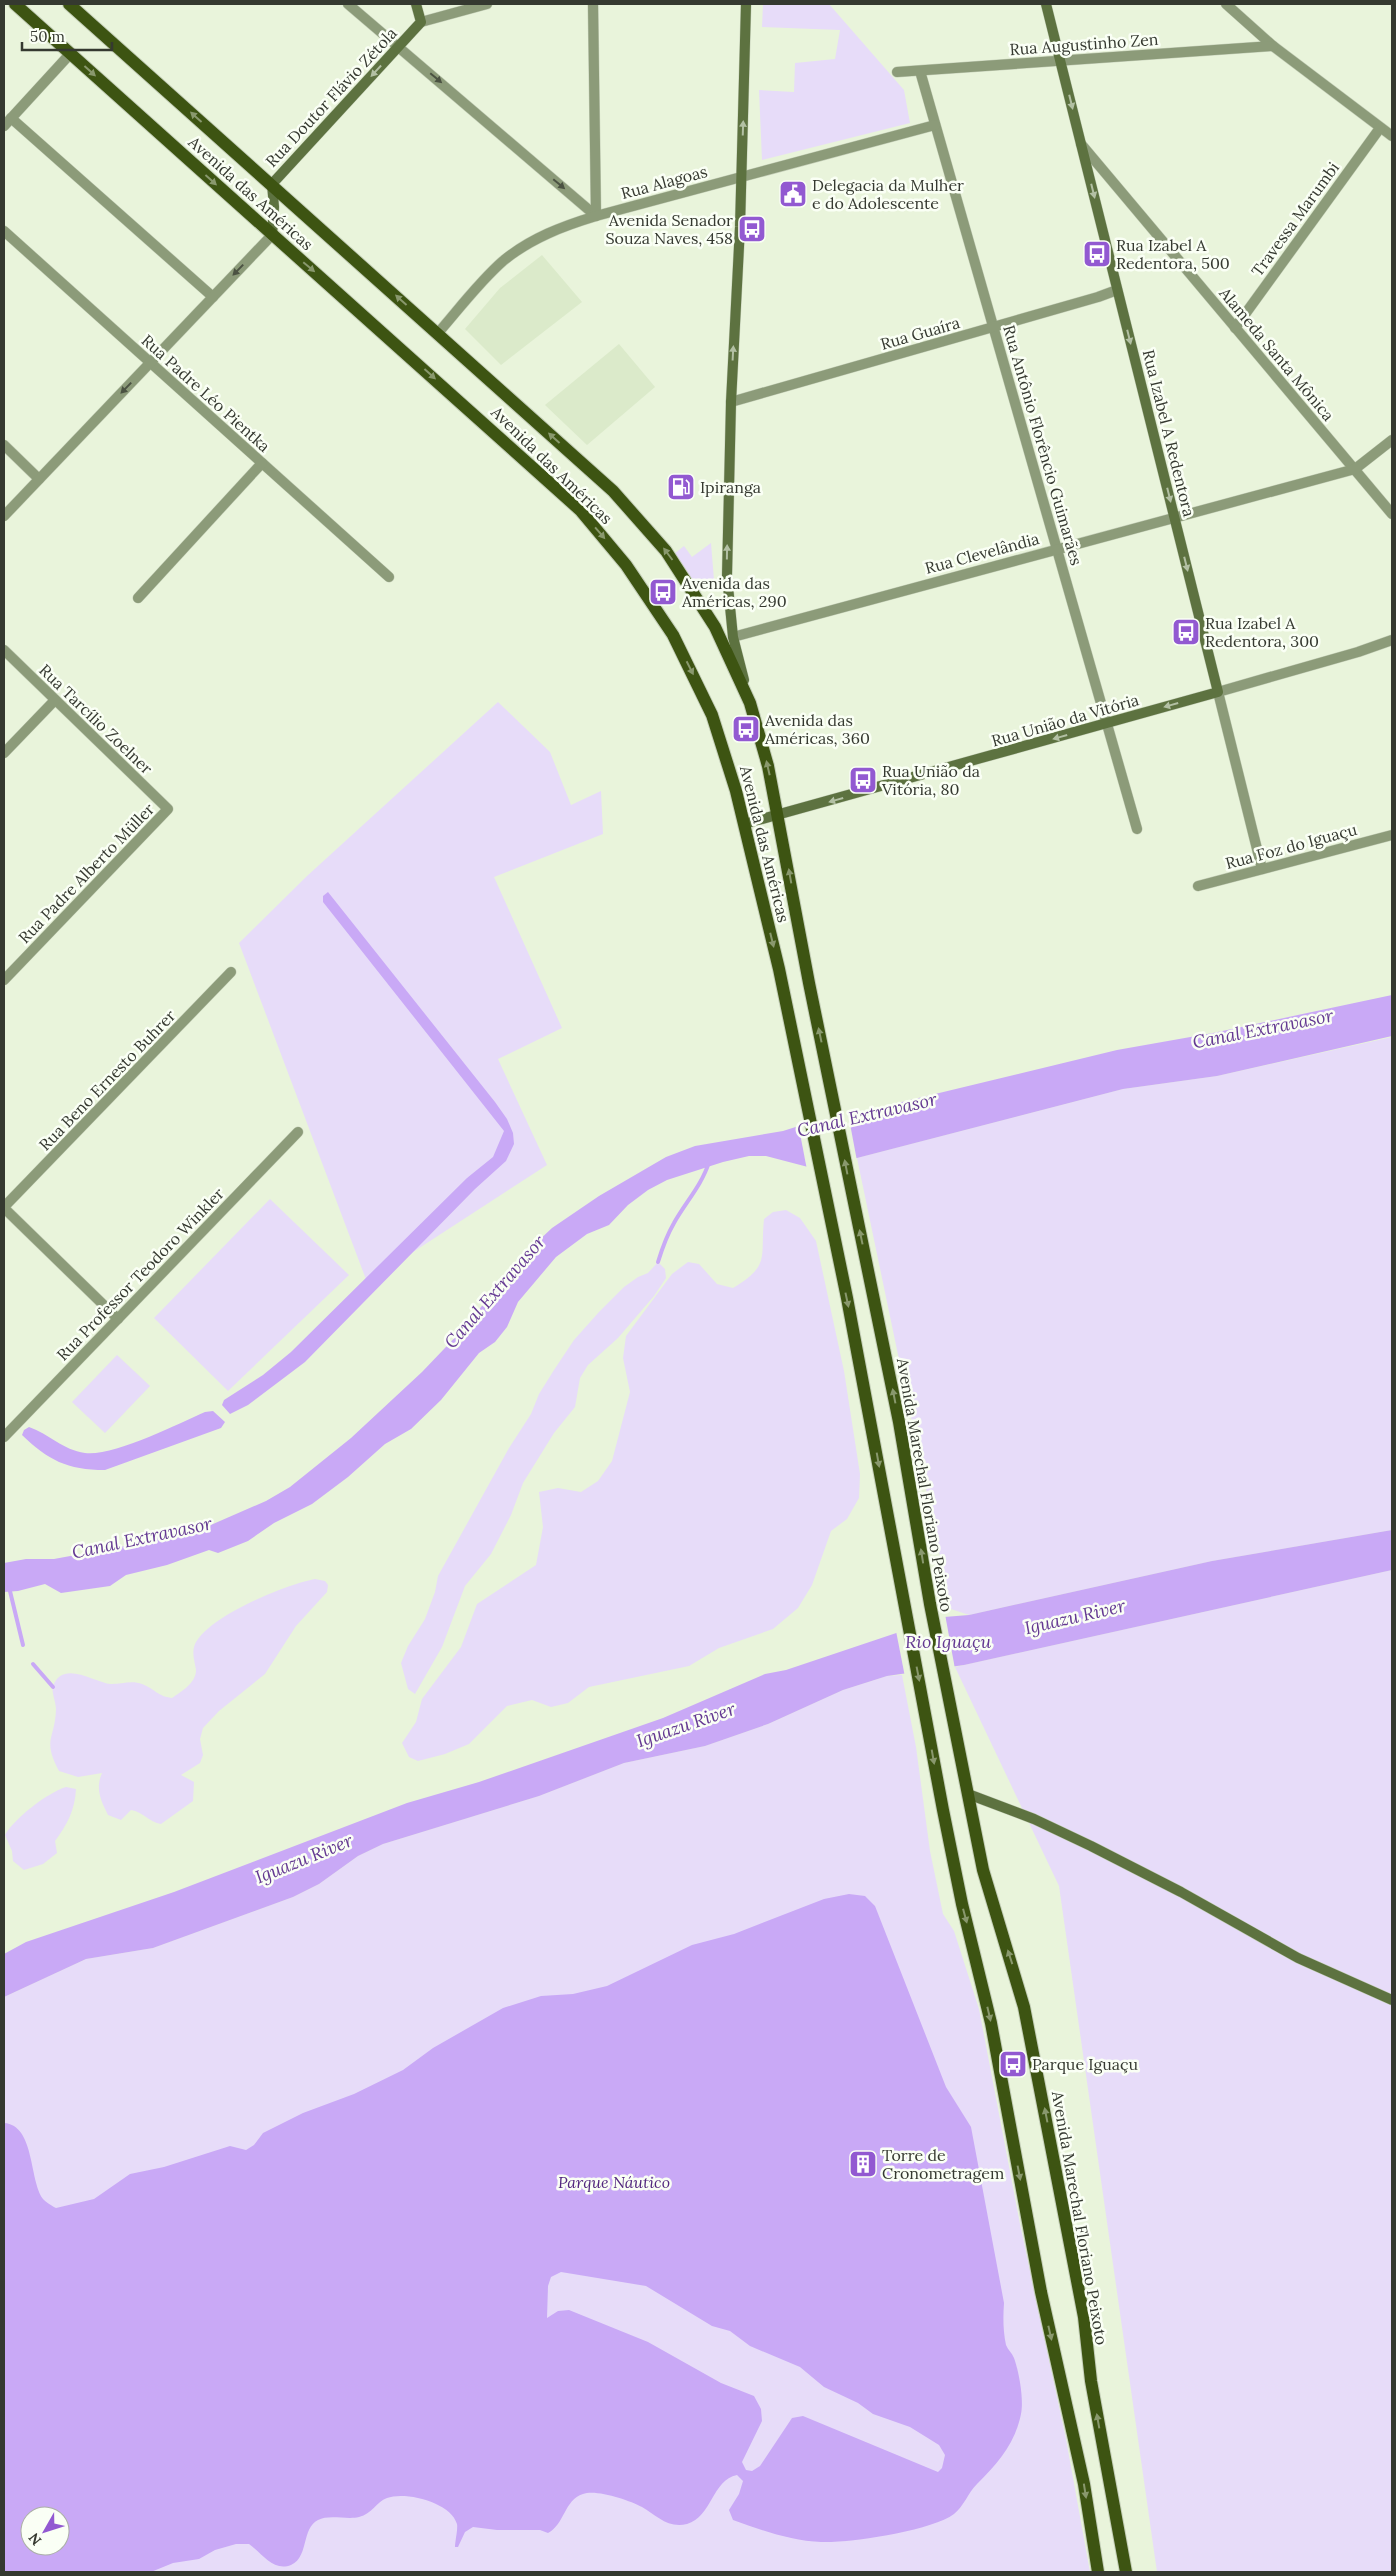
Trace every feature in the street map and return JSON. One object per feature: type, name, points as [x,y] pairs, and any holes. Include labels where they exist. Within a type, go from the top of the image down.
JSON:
[{"type":"main road","name":"Avenida das Américas","points":[[15,4],[580,510],[612,546],[658,610],[698,683],[730,767],[779,969],[872,1425],[905,1609],[962,1904],[991,2023],[1041,2292],[1084,2484],[1098,2572]]},
{"type":"main road","name":"Avenida das Américas","points":[[69,4],[613,491],[651,532],[680,571],[715,628],[750,703],[768,766],[779,816],[809,983],[841,1138]]},
{"type":"main road","points":[[416,4],[421,22]]},
{"type":"main road","points":[[746,4],[742,177],[731,402],[727,576],[733,637],[750,703]]},
{"type":"main road","name":"Rua Izabel A Redentora","points":[[1046,4],[1218,692]]},
{"type":"main road","name":"Rua Doutor Flávio Zétola","points":[[272,235],[274,207],[272,184],[421,22]]},
{"type":"main road","name":"Rua União da Vitória","points":[[744,824],[779,816],[1218,692]]},
{"type":"main road","name":"Avenida Marechal Floriano Peixoto","points":[[841,1138],[899,1422],[930,1604],[983,1870],[1024,2007],[1084,2317],[1091,2382],[1126,2572]]},
{"type":"main road","points":[[968,1794],[1034,1819],[1091,1846],[1181,1892],[1298,1958],[1392,2000]]},
{"type":"street","points":[[348,4],[596,216]]},
{"type":"street","points":[[421,22],[487,4]]},
{"type":"street","points":[[593,4],[596,216]]},
{"type":"street","points":[[1226,4],[1273,46],[1392,136]]},
{"type":"street","name":"Rua Augustinho Zen","points":[[897,72],[1273,46]]},
{"type":"street","points":[[4,126],[70,54]]},
{"type":"street","name":"Rua Antônio Florêncio Guimarães","points":[[920,71],[1137,829]]},
{"type":"street","points":[[11,118],[213,297]]},
{"type":"street","name":"Rua Alagoas","points":[[438,333],[502,262],[543,235],[596,216],[935,125]]},
{"type":"street","name":"Travessa Marumbi","points":[[1235,328],[1380,128]]},
{"type":"street","name":"Alameda Santa Mônica","points":[[1081,144],[1392,514]]},
{"type":"street","name":"Rua Padre Léo Pientka","points":[[4,231],[389,577]]},
{"type":"street","points":[[4,516],[272,235]]},
{"type":"street","name":"Rua Guaíra","points":[[731,402],[993,328],[1117,290]]},
{"type":"street","points":[[1355,469],[1392,440]]},
{"type":"street","points":[[4,445],[39,479]]},
{"type":"street","points":[[138,598],[262,463]]},
{"type":"street","name":"Rua Clevelândia","points":[[733,637],[1355,469]]},
{"type":"street","name":"Rua União da Vitória","points":[[1218,692],[1358,652],[1392,640]]},
{"type":"street","name":"Rua Tarcílio Zoelner","points":[[4,650],[168,809]]},
{"type":"street","name":"Rua Izabel A Redentora","points":[[1218,692],[1262,869]]},
{"type":"street","points":[[4,753],[55,700]]},
{"type":"street","name":"Rua Padre Alberto Müller","points":[[4,980],[168,809]]},
{"type":"street","name":"Rua Foz do Iguaçu","points":[[1198,886],[1392,835]]},
{"type":"street","name":"Rua Beno Ernesto Buhrer","points":[[4,1208],[231,972]]},
{"type":"street","name":"Rua Professor Teodoro Winkler","points":[[4,1437],[298,1132]]},
{"type":"street","points":[[4,1208],[118,1318]]},
{"type":"shaded area","points":[[542,255],[582,302],[501,365],[465,329],[500,288]]},
{"type":"shaded area","points":[[619,344],[655,387],[587,445],[545,405]]},
{"type":"green space","points":[[763,4],[829,4],[904,90],[910,123],[762,160],[759,90],[794,92],[795,63],[835,59],[840,30],[762,27]]},
{"type":"green space","points":[[711,543],[714,580],[700,591],[674,554],[684,546],[692,557]]},
{"type":"green space","points":[[498,702],[550,752],[571,805],[601,791],[603,834],[494,877],[562,1028],[498,1059],[547,1165],[367,1282],[239,943],[307,876]]},
{"type":"green space","points":[[1392,1037],[1392,1530],[1212,1561],[969,1615],[951,1609],[857,1158],[1123,1089],[1217,1076]]},
{"type":"green space","points":[[270,1199],[349,1275],[228,1391],[154,1318]]},
{"type":"green space","points":[[786,1210],[800,1218],[816,1241],[844,1371],[860,1474],[859,1498],[847,1519],[831,1531],[812,1585],[798,1608],[773,1629],[719,1648],[689,1666],[589,1687],[568,1703],[551,1707],[532,1700],[507,1706],[469,1744],[445,1754],[418,1761],[409,1757],[402,1743],[416,1722],[422,1699],[461,1647],[477,1604],[536,1565],[543,1527],[539,1492],[558,1488],[581,1492],[598,1481],[612,1461],[630,1392],[623,1358],[626,1336],[672,1274],[688,1262],[699,1264],[717,1284],[733,1288],[745,1280],[753,1273],[761,1260],[764,1219],[773,1212]]},
{"type":"green space","points":[[658,1262],[665,1269],[666,1278],[654,1296],[618,1338],[588,1365],[580,1378],[575,1407],[554,1433],[523,1483],[511,1515],[491,1554],[465,1586],[442,1647],[415,1694],[408,1689],[401,1663],[408,1646],[425,1619],[435,1592],[438,1576],[509,1448],[531,1414],[539,1394],[574,1340],[599,1312],[624,1287],[638,1277],[648,1273]]},
{"type":"green space","points":[[117,1355],[150,1386],[105,1433],[72,1402]]},
{"type":"green space","points":[[1392,1570],[1392,2572],[1157,2572],[1059,1886],[955,1667]]},
{"type":"green space","points":[[315,1579],[325,1581],[328,1585],[327,1592],[296,1626],[265,1674],[219,1711],[203,1728],[200,1739],[203,1755],[200,1763],[181,1775],[194,1782],[193,1801],[161,1824],[131,1810],[121,1820],[108,1815],[103,1805],[99,1790],[102,1773],[78,1777],[59,1771],[50,1745],[56,1709],[53,1686],[58,1678],[64,1674],[72,1673],[104,1683],[138,1683],[163,1696],[172,1698],[194,1679],[196,1670],[193,1656],[194,1647],[201,1636],[213,1625],[247,1604],[302,1582]]},
{"type":"green space","name":"Parque Náutico","points":[[902,1675],[916,1747],[930,1851],[943,1914],[954,1931],[979,2009],[1020,2224],[1066,2439],[1090,2572],[4,2572],[4,1997],[86,1959],[153,1948],[293,1897],[319,1884],[358,1856],[383,1844],[539,1796],[624,1763],[705,1746],[768,1724],[843,1690],[887,1676]]},
{"type":"green space","points":[[66,1787],[76,1789],[75,1797],[70,1817],[55,1841],[57,1853],[43,1864],[24,1870],[13,1861],[12,1851],[5,1835],[16,1821],[32,1807]]},
{"type":"water","points":[[328,892],[495,1102],[507,1119],[513,1133],[514,1144],[506,1161],[475,1189],[305,1362],[248,1405],[230,1414],[222,1405],[224,1400],[263,1375],[291,1352],[467,1178],[493,1157],[504,1131],[323,902],[323,896]]},
{"type":"water","name":"Canal Extravasor","points":[[1392,995],[1392,1036],[1217,1076],[1123,1089],[857,1158],[808,1167],[766,1156],[749,1156],[723,1162],[667,1180],[648,1190],[628,1205],[609,1225],[587,1234],[556,1257],[518,1302],[507,1327],[495,1342],[479,1353],[441,1400],[411,1429],[385,1444],[348,1477],[312,1504],[274,1523],[248,1541],[218,1553],[209,1550],[167,1565],[126,1575],[110,1586],[61,1593],[45,1584],[18,1591],[4,1592],[4,1563],[26,1559],[54,1559],[130,1545],[173,1531],[197,1531],[266,1501],[290,1487],[351,1438],[422,1372],[466,1326],[520,1258],[552,1228],[599,1196],[666,1157],[695,1146],[783,1131],[805,1124],[1117,1050],[1213,1033]]},
{"type":"water","points":[[213,1411],[225,1422],[221,1428],[105,1470],[80,1468],[59,1462],[31,1444],[22,1435],[24,1430],[29,1427],[70,1449],[85,1453],[97,1453],[128,1445],[205,1412]]},
{"type":"water","name":"Rio Iguaçu","points":[[1392,1530],[1392,1570],[964,1665],[887,1676],[843,1690],[768,1724],[705,1746],[624,1763],[539,1796],[383,1844],[358,1856],[319,1884],[293,1897],[153,1948],[86,1959],[4,1997],[4,1954],[26,1942],[174,1892],[407,1803],[479,1782],[663,1718],[765,1674],[786,1670],[944,1617],[969,1615],[1212,1561]]},
{"type":"water","name":"Parque Náutico","points":[[849,1894],[865,1896],[875,1906],[946,2087],[971,2127],[1004,2303],[1005,2340],[1018,2371],[1022,2408],[1015,2435],[1005,2452],[954,2514],[928,2526],[890,2535],[834,2542],[799,2540],[733,2520],[729,2510],[739,2494],[743,2481],[737,2475],[729,2478],[722,2484],[702,2514],[687,2524],[680,2525],[668,2523],[629,2501],[604,2494],[589,2493],[583,2494],[572,2501],[558,2524],[548,2533],[540,2530],[497,2530],[473,2527],[465,2532],[458,2547],[455,2547],[457,2524],[453,2516],[446,2510],[426,2500],[415,2497],[395,2496],[383,2500],[359,2517],[327,2517],[318,2520],[309,2530],[303,2550],[297,2561],[291,2565],[279,2566],[273,2564],[249,2544],[236,2544],[215,2550],[199,2559],[173,2563],[151,2572],[4,2572],[4,2123],[14,2126],[21,2133],[30,2155],[35,2179],[44,2200],[56,2208],[94,2199],[130,2174],[164,2167],[230,2146],[246,2150],[254,2145],[263,2133],[303,2113],[354,2094],[403,2070],[433,2048],[503,2008],[541,1996],[573,1994],[607,1986],[692,1945],[734,1934],[824,1899]],"holes":[[[561,2272],[646,2286],[712,2326],[730,2331],[750,2346],[800,2367],[824,2387],[858,2403],[873,2414],[910,2427],[939,2445],[945,2455],[942,2468],[938,2472],[803,2416],[792,2418],[760,2466],[752,2471],[746,2470],[742,2462],[762,2421],[761,2409],[754,2396],[721,2383],[648,2342],[569,2310],[558,2311],[547,2318],[548,2286],[551,2277]]]},
{"type":"pier","points":[[848,1113],[857,1161],[807,1170],[798,1123]]},
{"type":"pier","points":[[945,1614],[955,1669],[905,1677],[896,1631]]},
{"type":"waterway","points":[[658,1262],[671,1228],[698,1186],[709,1162]]},
{"type":"waterway","points":[[9,1587],[23,1645]]},
{"type":"waterway","points":[[33,1664],[53,1687]]},
{"type":"place","name":"Delegacia da Mulher e do Adolescente","points":[[793,194]]},
{"type":"place","name":"Avenida Senador Souza Naves, 458","points":[[752,229]]},
{"type":"place","name":"Rua Izabel A Redentora, 500","points":[[1097,254]]},
{"type":"place","name":"Ipiranga","points":[[681,487]]},
{"type":"place","name":"Avenida das Américas, 290","points":[[663,592]]},
{"type":"place","name":"Rua Izabel A Redentora, 300","points":[[1186,632]]},
{"type":"place","name":"Avenida das Américas, 360","points":[[746,729]]},
{"type":"place","name":"Rua União da Vitória, 80","points":[[863,780]]},
{"type":"place","name":"Parque Iguaçu","points":[[1013,2064]]},
{"type":"place","name":"Torre de Cronometragem","points":[[863,2164]]},
{"type":"water label","name":"Iguazu River","points":[[1075,1617]]},
{"type":"water label","name":"Iguazu River","points":[[686,1725]]},
{"type":"water label","name":"Iguazu River","points":[[304,1859]]}]
